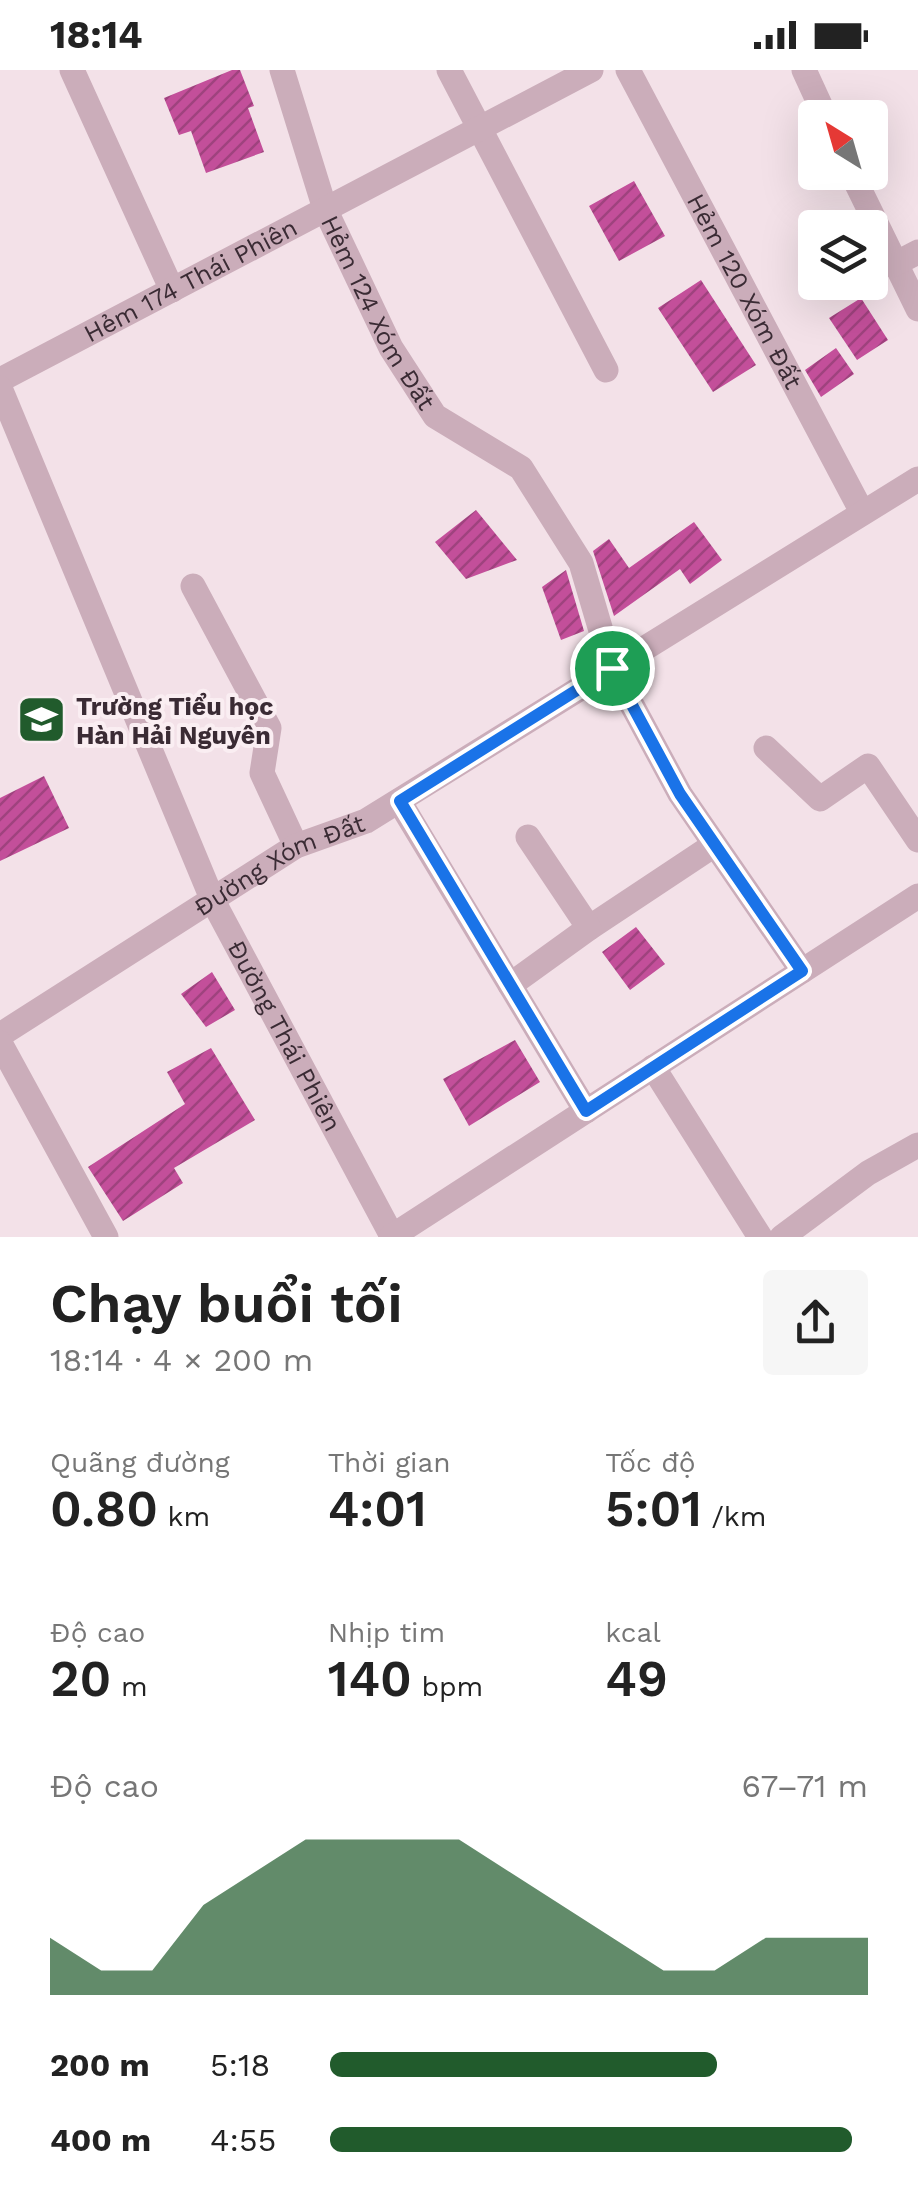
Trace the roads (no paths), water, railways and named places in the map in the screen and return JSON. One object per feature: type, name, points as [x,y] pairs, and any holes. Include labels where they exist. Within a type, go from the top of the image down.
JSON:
[{"type":"street","points":[[72,70],[172,290]]},
{"type":"street","name":"Hẻm 124 Xóm Đất","points":[[282,70],[325,210],[391,348],[435,416],[520,468],[581,563],[612,668],[680,794],[802,971]]},
{"type":"street","points":[[450,70],[477,130],[606,370]]},
{"type":"street","name":"Hẻm 174 Thái Phiên","points":[[0,380],[592,70]]},
{"type":"street","name":"Hẻm 120 Xóm Đất","points":[[628,70],[862,512]]},
{"type":"street","points":[[804,70],[818,100]]},
{"type":"street","points":[[859,190],[918,309]]},
{"type":"street","points":[[893,265],[918,252]]},
{"type":"street","name":"Đường Thái Phiên","points":[[0,388],[212,900],[391,1237]]},
{"type":"street","name":"Đường Xóm Đất","points":[[0,1039],[296,846],[366,820],[400,801],[918,479]]},
{"type":"street","points":[[193,586],[269,728],[262,773],[296,846]]},
{"type":"street","points":[[766,748],[820,799],[868,766],[918,840]]},
{"type":"street","points":[[400,801],[586,1111]]},
{"type":"street","points":[[528,837],[590,928]]},
{"type":"street","points":[[510,985],[714,845]]},
{"type":"street","points":[[391,1237],[918,896]]},
{"type":"street","points":[[0,1039],[106,1237]]},
{"type":"street","points":[[652,1068],[760,1237]]},
{"type":"street","points":[[782,1237],[868,1173],[918,1145]]},
{"type":"place","name":"Trường Tiểu học Hàn Hải Nguyên","points":[[41,720]]}]
